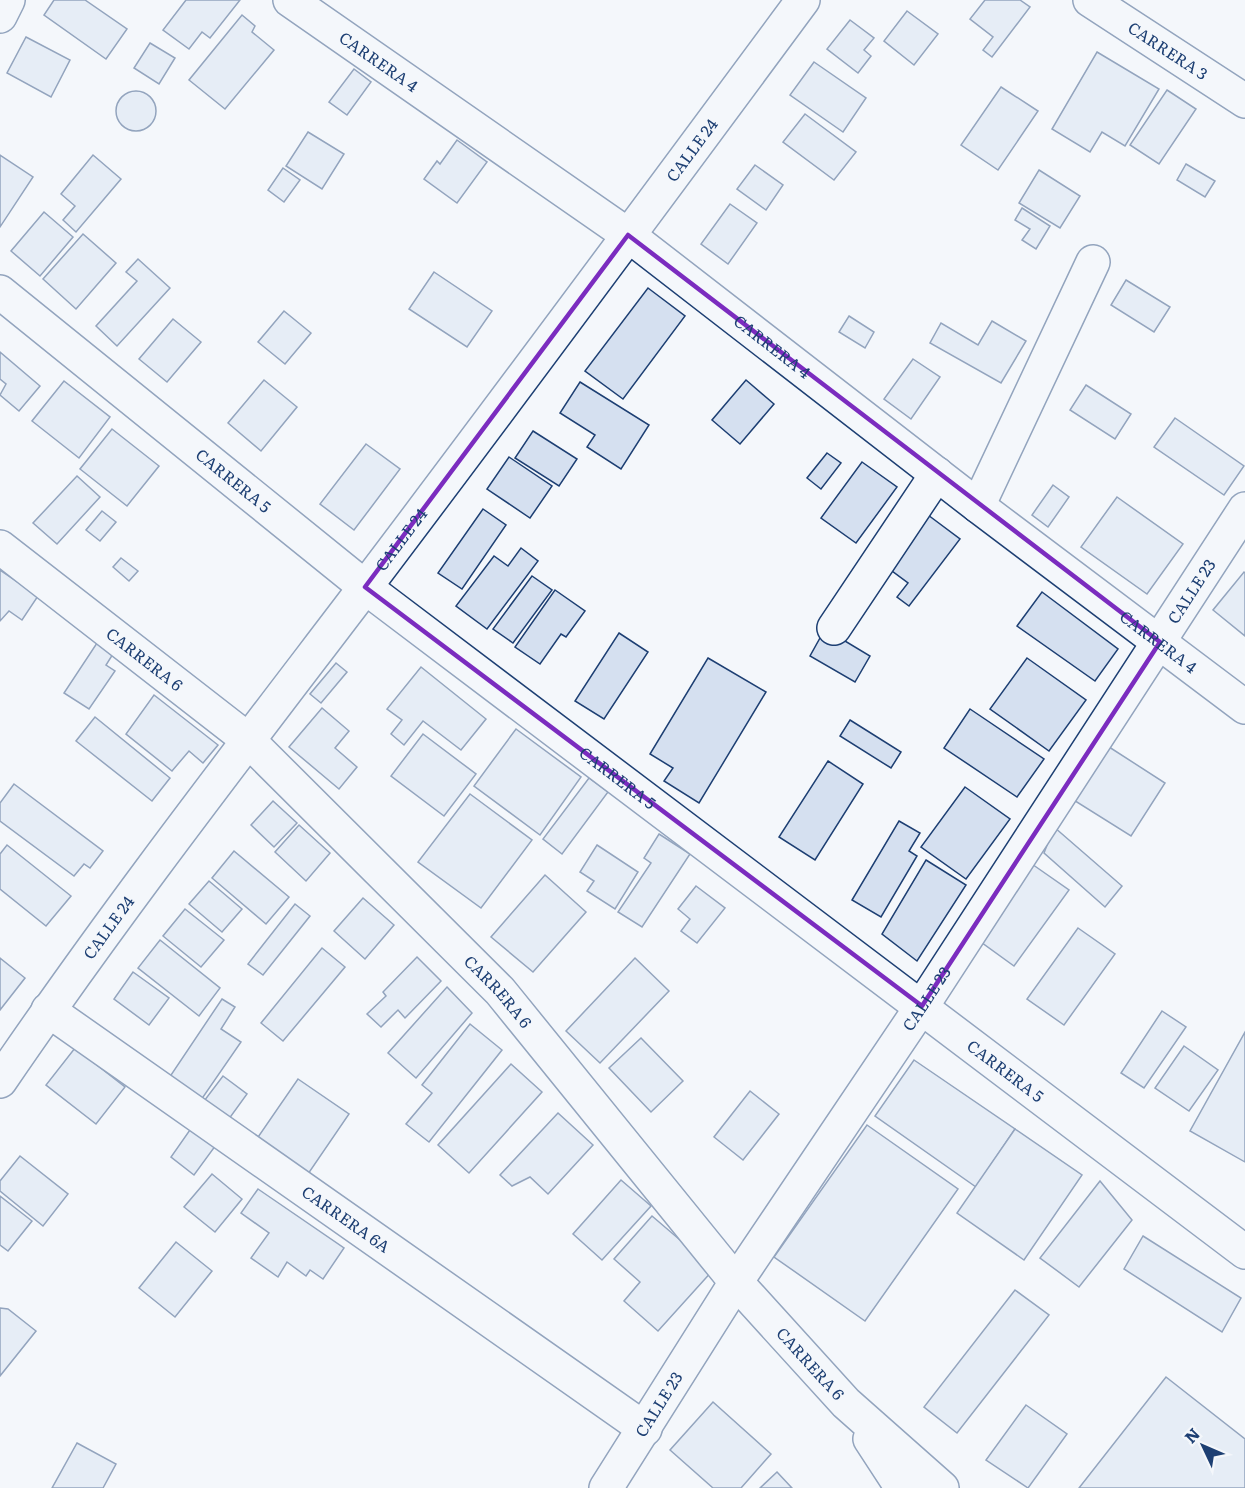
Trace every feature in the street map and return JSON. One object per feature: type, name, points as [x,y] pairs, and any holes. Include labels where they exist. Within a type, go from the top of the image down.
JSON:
[{"type":"street","points":[[0,16],[8,0]]},
{"type":"street","name":"CARRERA 4","points":[[290,0],[628,235],[978,506],[1245,707]]},
{"type":"street","name":"CALLE 24","points":[[0,1081],[48,1010],[247,739],[365,587],[803,0]]},
{"type":"street","name":"CARRERA 3","points":[[1090,0],[1245,101]]},
{"type":"street","points":[[978,506],[1093,262]]},
{"type":"street","name":"CARRERA 5","points":[[0,292],[365,587],[1245,1252]]},
{"type":"street","points":[[834,628],[937,474]]},
{"type":"street","name":"CALLE 23","points":[[606,1488],[736,1282],[922,1006],[1245,509]]},
{"type":"street","name":"CARRERA 6","points":[[0,547],[247,739],[500,991],[736,1282],[846,1403],[942,1488]]},
{"type":"street","name":"CARRERA 6A","points":[[48,1010],[645,1429]]},
{"type":"street","points":[[846,1403],[902,1488]]},
{"type":"highlighted area","points":[[628,235],[1160,642],[922,1006],[365,587]]},
{"type":"building","points":[[54,0],[85,0],[127,29],[106,59],[44,15]]},
{"type":"building","points":[[186,0],[240,0],[210,38],[202,32],[189,49],[163,30]]},
{"type":"building","points":[[985,0],[1020,0],[1030,7],[992,57],[983,50],[993,37],[970,19]]},
{"type":"building","points":[[907,11],[938,34],[914,65],[884,41]]},
{"type":"building","points":[[242,15],[255,26],[252,32],[274,50],[225,109],[189,80]]},
{"type":"building","points":[[850,20],[874,38],[864,50],[871,56],[858,73],[827,49]]},
{"type":"building","points":[[26,37],[70,60],[51,97],[7,73]]},
{"type":"building","points":[[150,43],[175,58],[159,84],[134,68]]},
{"type":"building","points":[[1097,52],[1159,89],[1125,146],[1102,132],[1090,152],[1052,129]]},
{"type":"building","points":[[814,62],[866,98],[843,132],[790,95]]},
{"type":"building","points":[[354,69],[371,82],[347,115],[329,102]]},
{"type":"building","points":[[1001,87],[1038,111],[998,170],[961,145]]},
{"type":"building","points":[[1167,90],[1196,109],[1159,164],[1130,145]]},
{"type":"building","points":[[136,91],[150,97],[156,111],[150,125],[136,131],[122,125],[116,111],[122,97]]},
{"type":"building","points":[[805,114],[856,152],[834,180],[783,142]]},
{"type":"building","points":[[308,132],[344,154],[322,189],[286,166]]},
{"type":"building","points":[[457,140],[487,162],[457,203],[424,179],[437,161],[440,164]]},
{"type":"building","points":[[0,155],[33,177],[0,227]]},
{"type":"building","points":[[93,155],[121,179],[76,232],[63,220],[75,206],[61,194]]},
{"type":"building","points":[[1186,164],[1215,181],[1205,197],[1177,180]]},
{"type":"building","points":[[755,165],[783,185],[766,210],[737,189]]},
{"type":"building","points":[[283,168],[300,180],[284,202],[268,190]]},
{"type":"building","points":[[1039,170],[1080,196],[1060,228],[1019,203]]},
{"type":"building","points":[[730,204],[757,223],[728,264],[701,244]]},
{"type":"building","points":[[1022,208],[1050,226],[1036,249],[1022,240],[1030,229],[1015,220]]},
{"type":"building","points":[[44,212],[73,237],[40,276],[11,251]]},
{"type":"building","points":[[83,234],[116,263],[76,309],[43,279]]},
{"type":"building","points":[[138,259],[170,288],[117,346],[96,326],[137,281],[126,272]]},
{"type":"building","points":[[434,272],[492,311],[467,347],[409,309]]},
{"type":"building","points":[[1126,280],[1170,307],[1154,332],[1111,305]]},
{"type":"building","points":[[648,288],[685,316],[623,399],[585,371]]},
{"type":"building","points":[[284,311],[311,333],[285,364],[258,342]]},
{"type":"building","points":[[849,316],[874,332],[865,348],[839,332]]},
{"type":"building","points":[[173,319],[201,342],[167,382],[139,359]]},
{"type":"building","points":[[992,321],[1026,341],[1001,383],[930,343],[941,323],[978,345]]},
{"type":"building","points":[[0,352],[40,386],[19,411],[0,395],[6,384],[0,379]]},
{"type":"building","points":[[913,359],[940,377],[911,419],[884,399]]},
{"type":"building","points":[[264,380],[297,407],[261,451],[228,423]]},
{"type":"building","points":[[746,380],[774,404],[740,444],[712,420]]},
{"type":"building","points":[[64,381],[110,417],[79,458],[32,421]]},
{"type":"building","points":[[580,382],[649,425],[621,469],[587,447],[595,435],[560,413]]},
{"type":"building","points":[[1086,385],[1131,414],[1115,439],[1070,410]]},
{"type":"building","points":[[1175,418],[1244,466],[1224,495],[1154,447]]},
{"type":"building","points":[[112,429],[159,466],[127,506],[80,469]]},
{"type":"building","points":[[533,431],[577,459],[559,486],[515,458]]},
{"type":"building","points":[[366,444],[400,469],[354,530],[320,504]]},
{"type":"building","points":[[827,453],[841,463],[821,489],[807,478]]},
{"type":"building","points":[[509,457],[552,486],[530,518],[487,489]]},
{"type":"building","points":[[862,462],[897,487],[856,543],[821,518]]},
{"type":"building","points":[[77,476],[100,497],[57,544],[33,523]]},
{"type":"building","points":[[1053,485],[1069,497],[1048,527],[1032,515]]},
{"type":"building","points":[[1117,497],[1183,544],[1147,594],[1081,547]]},
{"type":"building","points":[[483,509],[506,525],[462,589],[438,573]]},
{"type":"building","points":[[102,511],[116,522],[100,541],[86,530]]},
{"type":"building","points":[[924,512],[960,539],[909,606],[897,597],[908,583],[884,565]]},
{"type":"building","points":[[521,548],[538,561],[487,629],[456,606],[494,556],[508,566]]},
{"type":"building","points":[[121,558],[138,571],[129,581],[113,567]]},
{"type":"building","points":[[0,570],[38,596],[22,620],[9,611],[0,621]]},
{"type":"building","points":[[1245,573],[1245,636],[1213,610]]},
{"type":"building","points":[[532,576],[552,590],[513,643],[493,629]]},
{"type":"building","points":[[555,590],[585,611],[566,637],[561,634],[540,664],[515,647]]},
{"type":"building","points":[[1042,592],[1118,649],[1095,681],[1017,626]]},
{"type":"building","points":[[825,629],[870,656],[855,682],[810,656]]},
{"type":"building","points":[[619,633],[648,652],[604,719],[575,701]]},
{"type":"building","points":[[97,643],[113,654],[106,665],[115,671],[89,709],[64,693]]},
{"type":"building","points":[[708,658],[766,692],[699,803],[664,781],[673,768],[650,754]]},
{"type":"building","points":[[1027,658],[1086,700],[1049,751],[990,709]]},
{"type":"building","points":[[336,663],[347,672],[321,703],[310,694]]},
{"type":"building","points":[[421,667],[486,719],[461,750],[423,721],[404,745],[391,734],[402,720],[387,709]]},
{"type":"building","points":[[154,695],[218,745],[203,763],[189,751],[172,771],[126,734]]},
{"type":"building","points":[[322,708],[349,731],[335,748],[357,767],[339,789],[289,747]]},
{"type":"building","points":[[970,709],[1044,759],[1017,797],[944,748]]},
{"type":"building","points":[[95,717],[170,778],[152,801],[76,741]]},
{"type":"building","points":[[850,720],[901,752],[891,768],[840,736]]},
{"type":"building","points":[[516,729],[581,777],[540,835],[474,786]]},
{"type":"building","points":[[423,734],[476,774],[444,816],[391,776]]},
{"type":"building","points":[[1106,745],[1165,783],[1131,836],[1072,799]]},
{"type":"building","points":[[828,761],[863,784],[815,860],[779,837]]},
{"type":"building","points":[[589,778],[608,792],[562,854],[543,839]]},
{"type":"building","points":[[14,784],[103,851],[90,868],[84,864],[74,876],[0,821],[0,803]]},
{"type":"building","points":[[965,787],[1010,819],[966,879],[921,847]]},
{"type":"building","points":[[470,794],[532,840],[481,908],[418,862]]},
{"type":"building","points":[[273,801],[297,823],[274,847],[251,825]]},
{"type":"building","points":[[899,821],[920,833],[909,851],[917,856],[881,917],[852,900]]},
{"type":"building","points":[[299,825],[330,853],[306,881],[275,852]]},
{"type":"building","points":[[1054,827],[1122,886],[1105,907],[1044,853]]},
{"type":"building","points":[[659,834],[690,854],[642,927],[618,912],[651,863],[644,858]]},
{"type":"building","points":[[7,845],[71,896],[46,926],[0,889],[0,854]]},
{"type":"building","points":[[597,845],[638,872],[615,909],[587,891],[594,881],[580,872]]},
{"type":"building","points":[[234,851],[289,897],[266,924],[212,878]]},
{"type":"building","points":[[926,860],[966,885],[917,961],[882,934]]},
{"type":"building","points":[[1029,862],[1069,890],[1014,966],[974,937]]},
{"type":"building","points":[[545,875],[586,912],[533,972],[491,937]]},
{"type":"building","points":[[209,881],[242,909],[222,932],[189,904]]},
{"type":"building","points":[[696,886],[725,908],[697,943],[681,931],[690,919],[678,909]]},
{"type":"building","points":[[363,898],[394,925],[365,959],[334,931]]},
{"type":"building","points":[[295,904],[310,916],[263,975],[248,964]]},
{"type":"building","points":[[185,909],[224,940],[201,967],[163,936]]},
{"type":"building","points":[[1078,928],[1115,954],[1064,1025],[1027,999]]},
{"type":"building","points":[[160,940],[220,988],[199,1016],[138,968]]},
{"type":"building","points":[[322,948],[345,967],[283,1041],[261,1023]]},
{"type":"building","points":[[417,957],[441,981],[405,1018],[398,1010],[381,1027],[367,1014],[386,996],[383,992]]},
{"type":"building","points":[[0,958],[25,978],[0,1010]]},
{"type":"building","points":[[635,958],[669,991],[600,1063],[566,1031]]},
{"type":"building","points":[[133,972],[169,998],[149,1025],[114,999]]},
{"type":"building","points":[[447,987],[472,1013],[416,1078],[388,1053]]},
{"type":"building","points":[[222,999],[235,1007],[221,1029],[241,1042],[201,1100],[169,1078]]},
{"type":"building","points":[[1162,1011],[1186,1027],[1144,1088],[1121,1073]]},
{"type":"building","points":[[470,1024],[502,1050],[429,1142],[406,1124],[432,1093],[422,1085]]},
{"type":"building","points":[[1245,1032],[1245,1162],[1190,1131]]},
{"type":"building","points":[[641,1038],[683,1081],[651,1112],[609,1068]]},
{"type":"building","points":[[1184,1046],[1218,1070],[1189,1111],[1155,1088]]},
{"type":"building","points":[[75,1048],[125,1087],[96,1124],[46,1085]]},
{"type":"building","points":[[914,1060],[1015,1129],[976,1187],[875,1116]]},
{"type":"building","points":[[511,1064],[542,1092],[469,1173],[438,1145]]},
{"type":"building","points":[[223,1076],[247,1094],[226,1123],[201,1105]]},
{"type":"building","points":[[298,1079],[349,1114],[308,1174],[256,1140]]},
{"type":"building","points":[[750,1091],[779,1114],[743,1160],[714,1137]]},
{"type":"building","points":[[558,1113],[593,1145],[548,1194],[530,1177],[512,1186],[500,1175]]},
{"type":"building","points":[[867,1125],[958,1189],[865,1321],[774,1257]]},
{"type":"building","points":[[192,1127],[216,1145],[194,1175],[171,1157]]},
{"type":"building","points":[[1015,1129],[1082,1175],[1024,1260],[957,1213]]},
{"type":"building","points":[[20,1156],[68,1194],[43,1226],[0,1191],[0,1181]]},
{"type":"building","points":[[212,1174],[242,1199],[215,1232],[184,1207]]},
{"type":"building","points":[[621,1180],[651,1206],[602,1260],[573,1234]]},
{"type":"building","points":[[1100,1181],[1132,1220],[1079,1287],[1040,1258]]},
{"type":"building","points":[[258,1189],[344,1248],[323,1279],[310,1270],[306,1276],[287,1262],[278,1277],[251,1258],[269,1233],[241,1213]]},
{"type":"building","points":[[0,1196],[32,1221],[8,1251],[0,1245]]},
{"type":"building","points":[[652,1216],[714,1269],[658,1331],[624,1301],[640,1282],[614,1259]]},
{"type":"building","points":[[1143,1236],[1241,1298],[1222,1332],[1124,1269]]},
{"type":"building","points":[[176,1242],[212,1271],[175,1317],[139,1288]]},
{"type":"building","points":[[1015,1290],[1049,1315],[957,1433],[924,1407]]},
{"type":"building","points":[[0,1308],[8,1309],[36,1331],[0,1376]]},
{"type":"building","points":[[1166,1377],[1245,1439],[1245,1488],[1079,1488]]},
{"type":"building","points":[[713,1402],[771,1454],[741,1488],[713,1488],[670,1450]]},
{"type":"building","points":[[1026,1405],[1067,1434],[1028,1488],[986,1460]]},
{"type":"building","points":[[77,1443],[116,1464],[103,1488],[52,1488]]},
{"type":"building","points":[[777,1472],[792,1488],[760,1488]]}]
